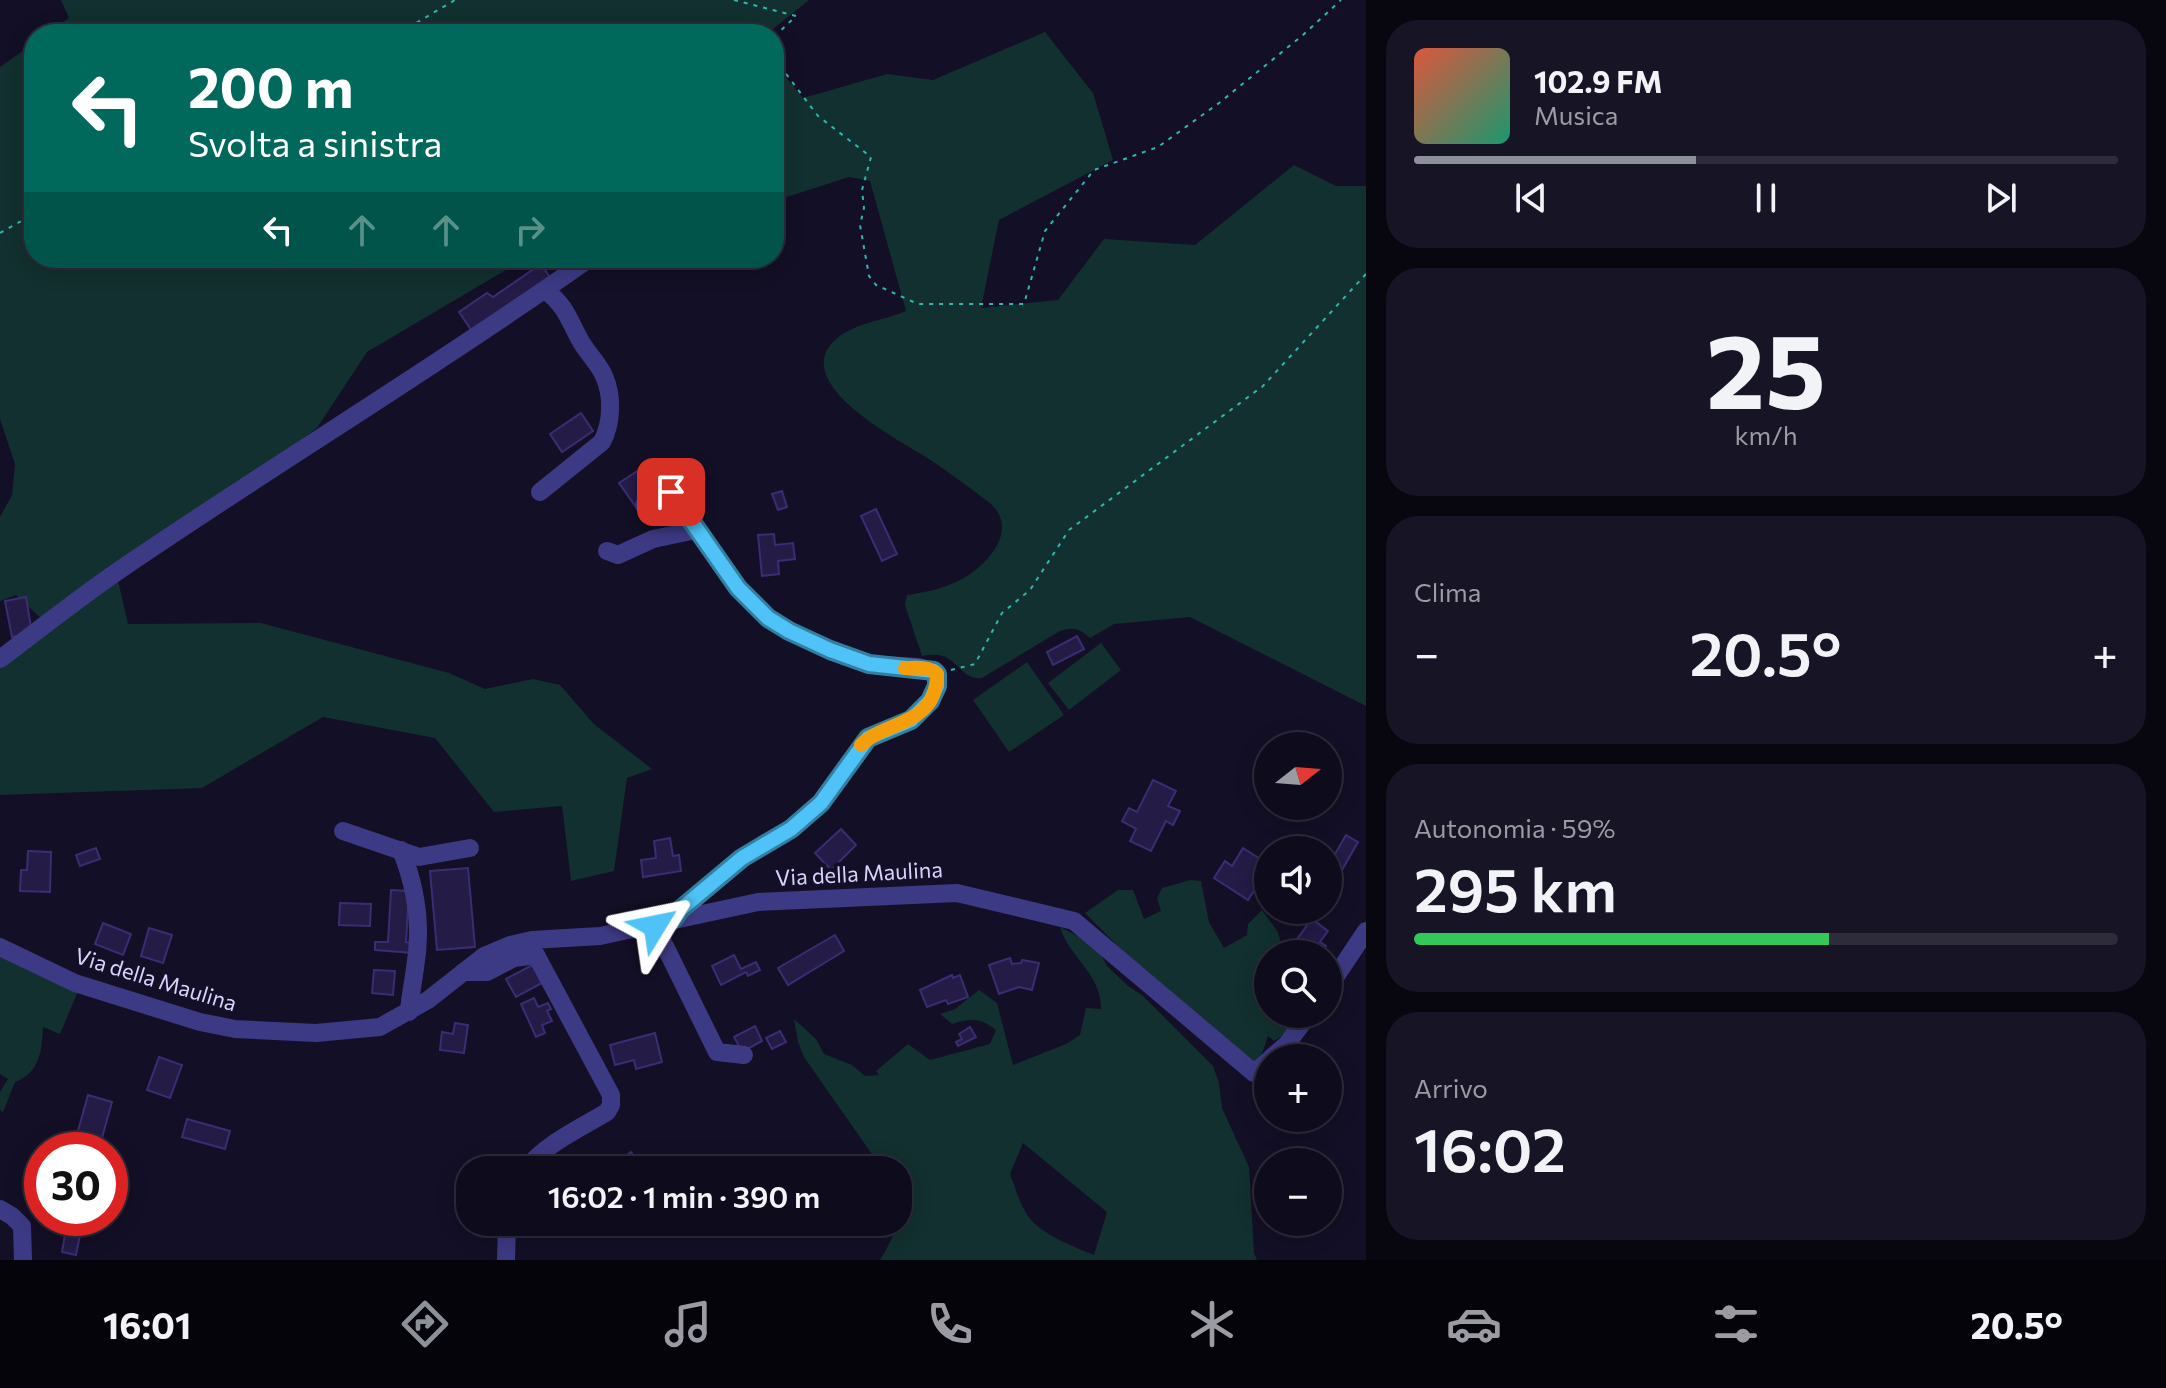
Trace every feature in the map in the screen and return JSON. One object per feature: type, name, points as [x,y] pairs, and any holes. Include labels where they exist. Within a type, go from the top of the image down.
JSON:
[{"type":"street","points":[[0,659],[118,571],[311,443],[479,337],[576,268]]},
{"type":"street","points":[[540,492],[602,442],[610,417],[609,389],[604,373],[579,340],[564,307],[545,290]]},
{"type":"street","points":[[644,505],[659,495],[671,492],[753,606],[789,631],[869,664],[918,667],[937,674],[937,686],[930,701],[911,720],[868,738],[821,803],[791,829],[742,858],[681,909],[674,919]]},
{"type":"street","points":[[607,551],[618,555],[653,539],[696,530]]},
{"type":"street","points":[[343,831],[419,857],[470,848]]},
{"type":"street","points":[[401,850],[410,874],[419,926],[409,1012]]},
{"type":"street","name":"Via della Maulina","points":[[0,947],[75,983],[200,1022],[235,1029],[316,1033],[380,1027],[409,1012],[484,956],[532,940],[600,936],[758,902],[957,893],[1074,921],[1254,1073]]},
{"type":"street","points":[[655,926],[717,1052],[744,1055]]},
{"type":"street","points":[[1342,967],[1366,931]]},
{"type":"street","points":[[463,972],[487,972],[514,958],[536,955],[611,1095],[607,1112],[538,1156]]},
{"type":"street","points":[[0,1209],[22,1226],[23,1260]]},
{"type":"street","points":[[506,1260],[507,1236]]},
{"type":"path","points":[[414,24],[455,0]]},
{"type":"path","points":[[734,0],[796,16],[784,27]]},
{"type":"path","points":[[784,71],[818,116],[871,157],[862,190],[864,208],[860,225],[869,276],[876,285],[918,304],[1024,304],[1045,231],[1094,170],[1158,147],[1219,103],[1341,0]]},
{"type":"path","points":[[0,233],[24,220]]},
{"type":"path","points":[[937,674],[975,664],[1002,613],[1030,590],[1069,530],[1263,386],[1366,274]]},
{"type":"green space","points":[[61,0],[809,0],[779,24],[61,24],[69,18]]},
{"type":"green space","points":[[1045,32],[1093,93],[1113,160],[999,220],[981,308],[1058,300],[1104,239],[1195,245],[1294,165],[1336,186],[1366,186],[1366,706],[1190,617],[1114,624],[1090,638],[1076,629],[1060,631],[982,678],[966,674],[943,656],[922,656],[905,605],[907,595],[950,584],[977,569],[995,549],[1002,526],[991,504],[854,409],[837,393],[826,376],[824,359],[840,336],[858,326],[906,311],[870,181],[849,177],[784,198],[784,75],[803,98],[887,74],[933,80]]},
{"type":"green space","points":[[24,50],[24,268],[509,268],[367,352],[317,428],[117,576],[128,624],[261,623],[449,673],[485,689],[533,679],[560,685],[594,724],[652,769],[627,778],[614,871],[571,881],[562,806],[494,812],[435,738],[323,717],[202,788],[0,795],[0,663],[47,624],[16,595],[0,601],[0,517],[12,495],[15,464],[0,419],[0,67]]},
{"type":"green space","points":[[1101,643],[1121,670],[1069,710],[1048,683]]},
{"type":"green space","points":[[1027,662],[1064,715],[1009,752],[973,700]]},
{"type":"green space","points":[[1190,880],[1201,881],[1209,922],[1224,948],[1247,935],[1248,924],[1254,918],[1254,924],[1272,924],[1278,932],[1280,940],[1254,940],[1254,1028],[1289,1028],[1288,1032],[1274,1041],[1268,1036],[1265,1044],[1254,1044],[1254,1063],[1249,1065],[1228,1057],[1085,913],[1118,890],[1133,890],[1144,919],[1161,911],[1157,898],[1162,888]]},
{"type":"green space","points":[[1060,927],[1086,940],[1099,951],[1107,966],[1142,995],[1213,1066],[1222,1108],[1249,1167],[1257,1260],[880,1260],[893,1236],[912,1236],[912,1156],[873,1156],[804,1057],[794,1019],[816,1039],[824,1054],[852,1065],[865,1076],[879,1075],[876,1071],[908,1044],[930,1060],[990,1044],[996,1030],[991,1026],[975,1020],[952,1024],[940,1014],[955,1009],[979,990],[997,1003],[1013,1065],[1066,1044],[1080,1035],[1086,1008],[1101,1009],[1100,997],[1091,976],[1070,948]],"holes":[[[1023,1143],[1107,1212],[1094,1255],[1045,1231],[1025,1211],[1010,1174]]]},
{"type":"green space","points":[[0,952],[79,989],[60,1034],[43,1027],[35,1067],[15,1082],[3,1112],[0,1110],[0,1092],[8,1079],[0,1074]]},
{"type":"building","points":[[535,268],[544,268],[551,279],[474,334],[459,312],[487,293],[493,297]]},
{"type":"building","points":[[581,413],[593,431],[562,452],[550,434]]},
{"type":"building","points":[[639,470],[646,481],[650,478],[659,491],[636,507],[619,483]]},
{"type":"building","points":[[782,491],[787,507],[778,510],[772,494]]},
{"type":"building","points":[[876,509],[897,554],[882,561],[861,516]]},
{"type":"building","points":[[774,534],[775,545],[793,543],[795,559],[778,561],[779,574],[762,576],[758,535]]},
{"type":"building","points":[[26,597],[32,633],[12,637],[5,601]]},
{"type":"building","points":[[1077,636],[1084,649],[1053,665],[1047,652]]},
{"type":"building","points":[[1153,780],[1176,791],[1168,806],[1180,811],[1173,825],[1166,821],[1151,851],[1130,841],[1136,829],[1122,821],[1129,808],[1137,812]]},
{"type":"building","points":[[841,829],[856,845],[831,870],[815,853]]},
{"type":"building","points":[[1346,835],[1358,842],[1342,870],[1342,842]]},
{"type":"building","points":[[670,838],[673,856],[679,855],[681,871],[643,877],[641,860],[656,858],[654,841]]},
{"type":"building","points":[[96,848],[100,859],[80,866],[76,855]]},
{"type":"building","points":[[1243,848],[1254,855],[1254,891],[1248,900],[1214,878],[1225,861],[1232,866]]},
{"type":"building","points":[[28,851],[51,852],[50,892],[20,891],[21,870],[27,870]]},
{"type":"building","points":[[468,868],[475,947],[437,950],[430,871]]},
{"type":"building","points":[[391,890],[409,891],[406,942],[414,943],[413,953],[375,950],[375,942],[388,942]]},
{"type":"building","points":[[340,903],[371,904],[370,926],[339,925]]},
{"type":"building","points":[[103,923],[131,934],[123,955],[95,944]]},
{"type":"building","points":[[1308,924],[1319,924],[1328,931],[1321,940],[1296,940]]},
{"type":"building","points":[[149,928],[172,935],[163,963],[141,956]]},
{"type":"building","points":[[835,935],[844,951],[788,985],[778,968]]},
{"type":"building","points":[[734,955],[741,969],[756,962],[760,970],[748,976],[746,972],[721,985],[712,966]]},
{"type":"building","points":[[1010,958],[1012,964],[1021,963],[1022,960],[1039,963],[1032,990],[1019,987],[999,994],[989,965]]},
{"type":"building","points":[[532,965],[542,983],[516,997],[506,979]]},
{"type":"building","points":[[374,970],[395,971],[393,995],[372,993]]},
{"type":"building","points":[[952,975],[953,978],[960,975],[968,997],[927,1007],[920,990]]},
{"type":"building","points":[[534,998],[538,1007],[548,1003],[551,1009],[547,1011],[552,1021],[542,1025],[545,1033],[536,1037],[521,1004]]},
{"type":"building","points":[[455,1023],[468,1025],[464,1053],[440,1050],[442,1032],[453,1034]]},
{"type":"building","points":[[755,1026],[762,1041],[742,1052],[734,1037]]},
{"type":"building","points":[[970,1027],[976,1037],[958,1046],[956,1042],[962,1039],[959,1034]]},
{"type":"building","points":[[780,1031],[786,1042],[772,1049],[766,1038]]},
{"type":"building","points":[[655,1033],[662,1062],[636,1069],[634,1060],[615,1065],[610,1045]]},
{"type":"building","points":[[159,1057],[182,1065],[170,1098],[147,1090]]},
{"type":"building","points":[[88,1095],[112,1102],[104,1132],[78,1132]]},
{"type":"building","points":[[187,1119],[230,1131],[225,1149],[182,1137]]},
{"type":"building","points":[[65,1236],[80,1236],[76,1255],[62,1252]]},
{"type":"slow traffic","points":[[861,745],[868,738],[911,720],[930,701],[937,686],[937,674],[918,667],[905,668]]},
{"type":"route","points":[[655,926],[674,919],[681,909],[742,858],[791,829],[821,803],[868,738],[911,720],[930,701],[937,686],[934,671],[869,664],[830,650],[768,618],[738,588],[671,492]]}]
